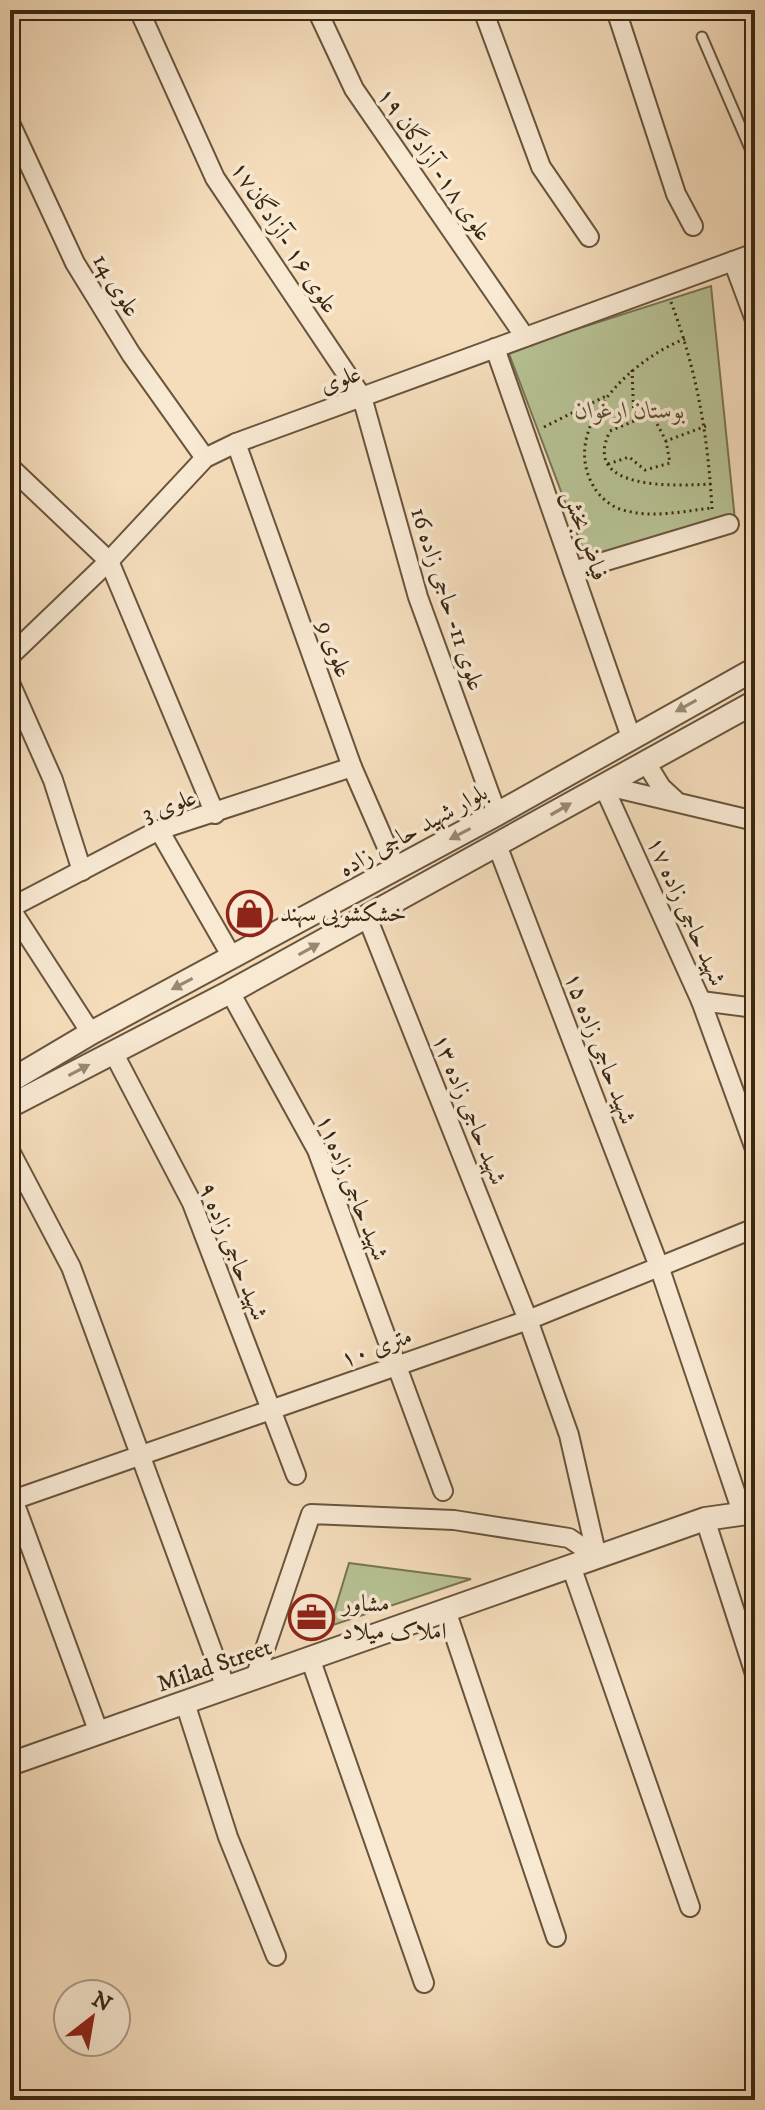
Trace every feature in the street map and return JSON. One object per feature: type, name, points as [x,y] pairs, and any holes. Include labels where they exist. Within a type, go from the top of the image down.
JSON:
[{"type":"street","name":"علوی ۱۶ -آزادگان۱۷","points":[[139,10],[215,178],[362,397]]},
{"type":"street","name":"علوی ۱٨- آزادگان ۱۹","points":[[317,10],[354,89],[525,337]]},
{"type":"street","points":[[483,10],[541,167],[589,237]]},
{"type":"street","points":[[616,10],[676,194],[693,226]]},
{"type":"street","name":"علوی 14","points":[[10,123],[75,263],[131,354],[205,458]]},
{"type":"street","name":"علوی","points":[[10,656],[109,561],[205,458],[236,443],[755,253]]},
{"type":"street","points":[[733,261],[755,320]]},
{"type":"street","name":"فیاض بخش","points":[[495,348],[631,737]]},
{"type":"street","name":"علوی 11- حاجی زاده 16","points":[[362,397],[418,597],[497,814]]},
{"type":"street","name":"علوی 9","points":[[236,443],[352,767],[396,868]]},
{"type":"street","points":[[10,467],[109,561],[215,814]]},
{"type":"street","points":[[573,571],[721,526]]},
{"type":"street","name":"بلوار شهید حاجی زاده","points":[[10,1081],[91,1033],[497,814],[755,669]]},
{"type":"street","points":[[10,683],[53,780],[82,871]]},
{"type":"street","points":[[10,1106],[230,992],[755,702]]},
{"type":"street","points":[[631,737],[661,787],[675,800]]},
{"type":"street","name":"علوی 3","points":[[10,908],[159,830],[352,767]]},
{"type":"street","points":[[603,785],[755,821]]},
{"type":"street","name":"شهید حاجی زاده ۱۷","points":[[603,785],[701,1001],[755,1149]]},
{"type":"street","points":[[159,830],[232,957]]},
{"type":"street","name":"شهید حاجی زاده ۱۵","points":[[497,845],[660,1269],[748,1512]]},
{"type":"street","points":[[10,908],[91,1033]]},
{"type":"street","name":"شهید حاجی زاده ۱۳","points":[[367,917],[528,1320],[569,1435],[597,1557]]},
{"type":"street","name":"شهید حاجی زاده۱۱","points":[[230,992],[317,1150],[443,1491]]},
{"type":"street","points":[[701,1001],[755,1008]]},
{"type":"street","name":"شهید حاجی زاده ۹","points":[[113,1052],[192,1203],[296,1475]]},
{"type":"street","points":[[10,1151],[71,1267],[226,1688]]},
{"type":"street","name":"۱۰ متری","points":[[11,1498],[270,1412],[397,1364],[528,1320],[755,1228]]},
{"type":"street","points":[[11,1498],[99,1733]]},
{"type":"street","name":"Milad Street","points":[[10,1764],[705,1519],[748,1512]]},
{"type":"street","points":[[255,1678],[311,1514],[454,1520],[554,1535],[569,1538],[597,1557]]},
{"type":"street","points":[[705,1519],[755,1674]]},
{"type":"street","points":[[571,1566],[690,1907]]},
{"type":"street","points":[[446,1610],[556,1937]]},
{"type":"street","points":[[310,1658],[424,1983]]},
{"type":"street","points":[[185,1703],[228,1837],[276,1956]]},
{"type":"lane","points":[[702,37],[755,160]]},
{"type":"path","points":[[665,286],[685,339],[706,426],[712,508],[721,526]]},
{"type":"path","points":[[526,437],[608,395],[632,370],[665,346],[685,339]]},
{"type":"path","points":[[632,370],[634,421]]},
{"type":"path","points":[[608,395],[583,452],[584,470],[599,496],[624,511],[658,514],[712,508]]},
{"type":"path","points":[[607,465],[629,457],[645,470],[670,463],[666,441],[654,418],[634,421],[610,431],[603,444],[607,465],[621,477],[636,481],[711,484]]},
{"type":"path","points":[[666,441],[706,426]]},
{"type":"green space","name":"بوستان ارغوان","points":[[711,286],[735,520],[593,576],[508,351]]},
{"type":"green space","points":[[349,1563],[471,1579],[330,1626]]},
{"type":"place","name":"خشکشویی سهند","points":[[249,913]]},
{"type":"place","name":"مشاور املاک میلاد","points":[[311,1617]]}]
